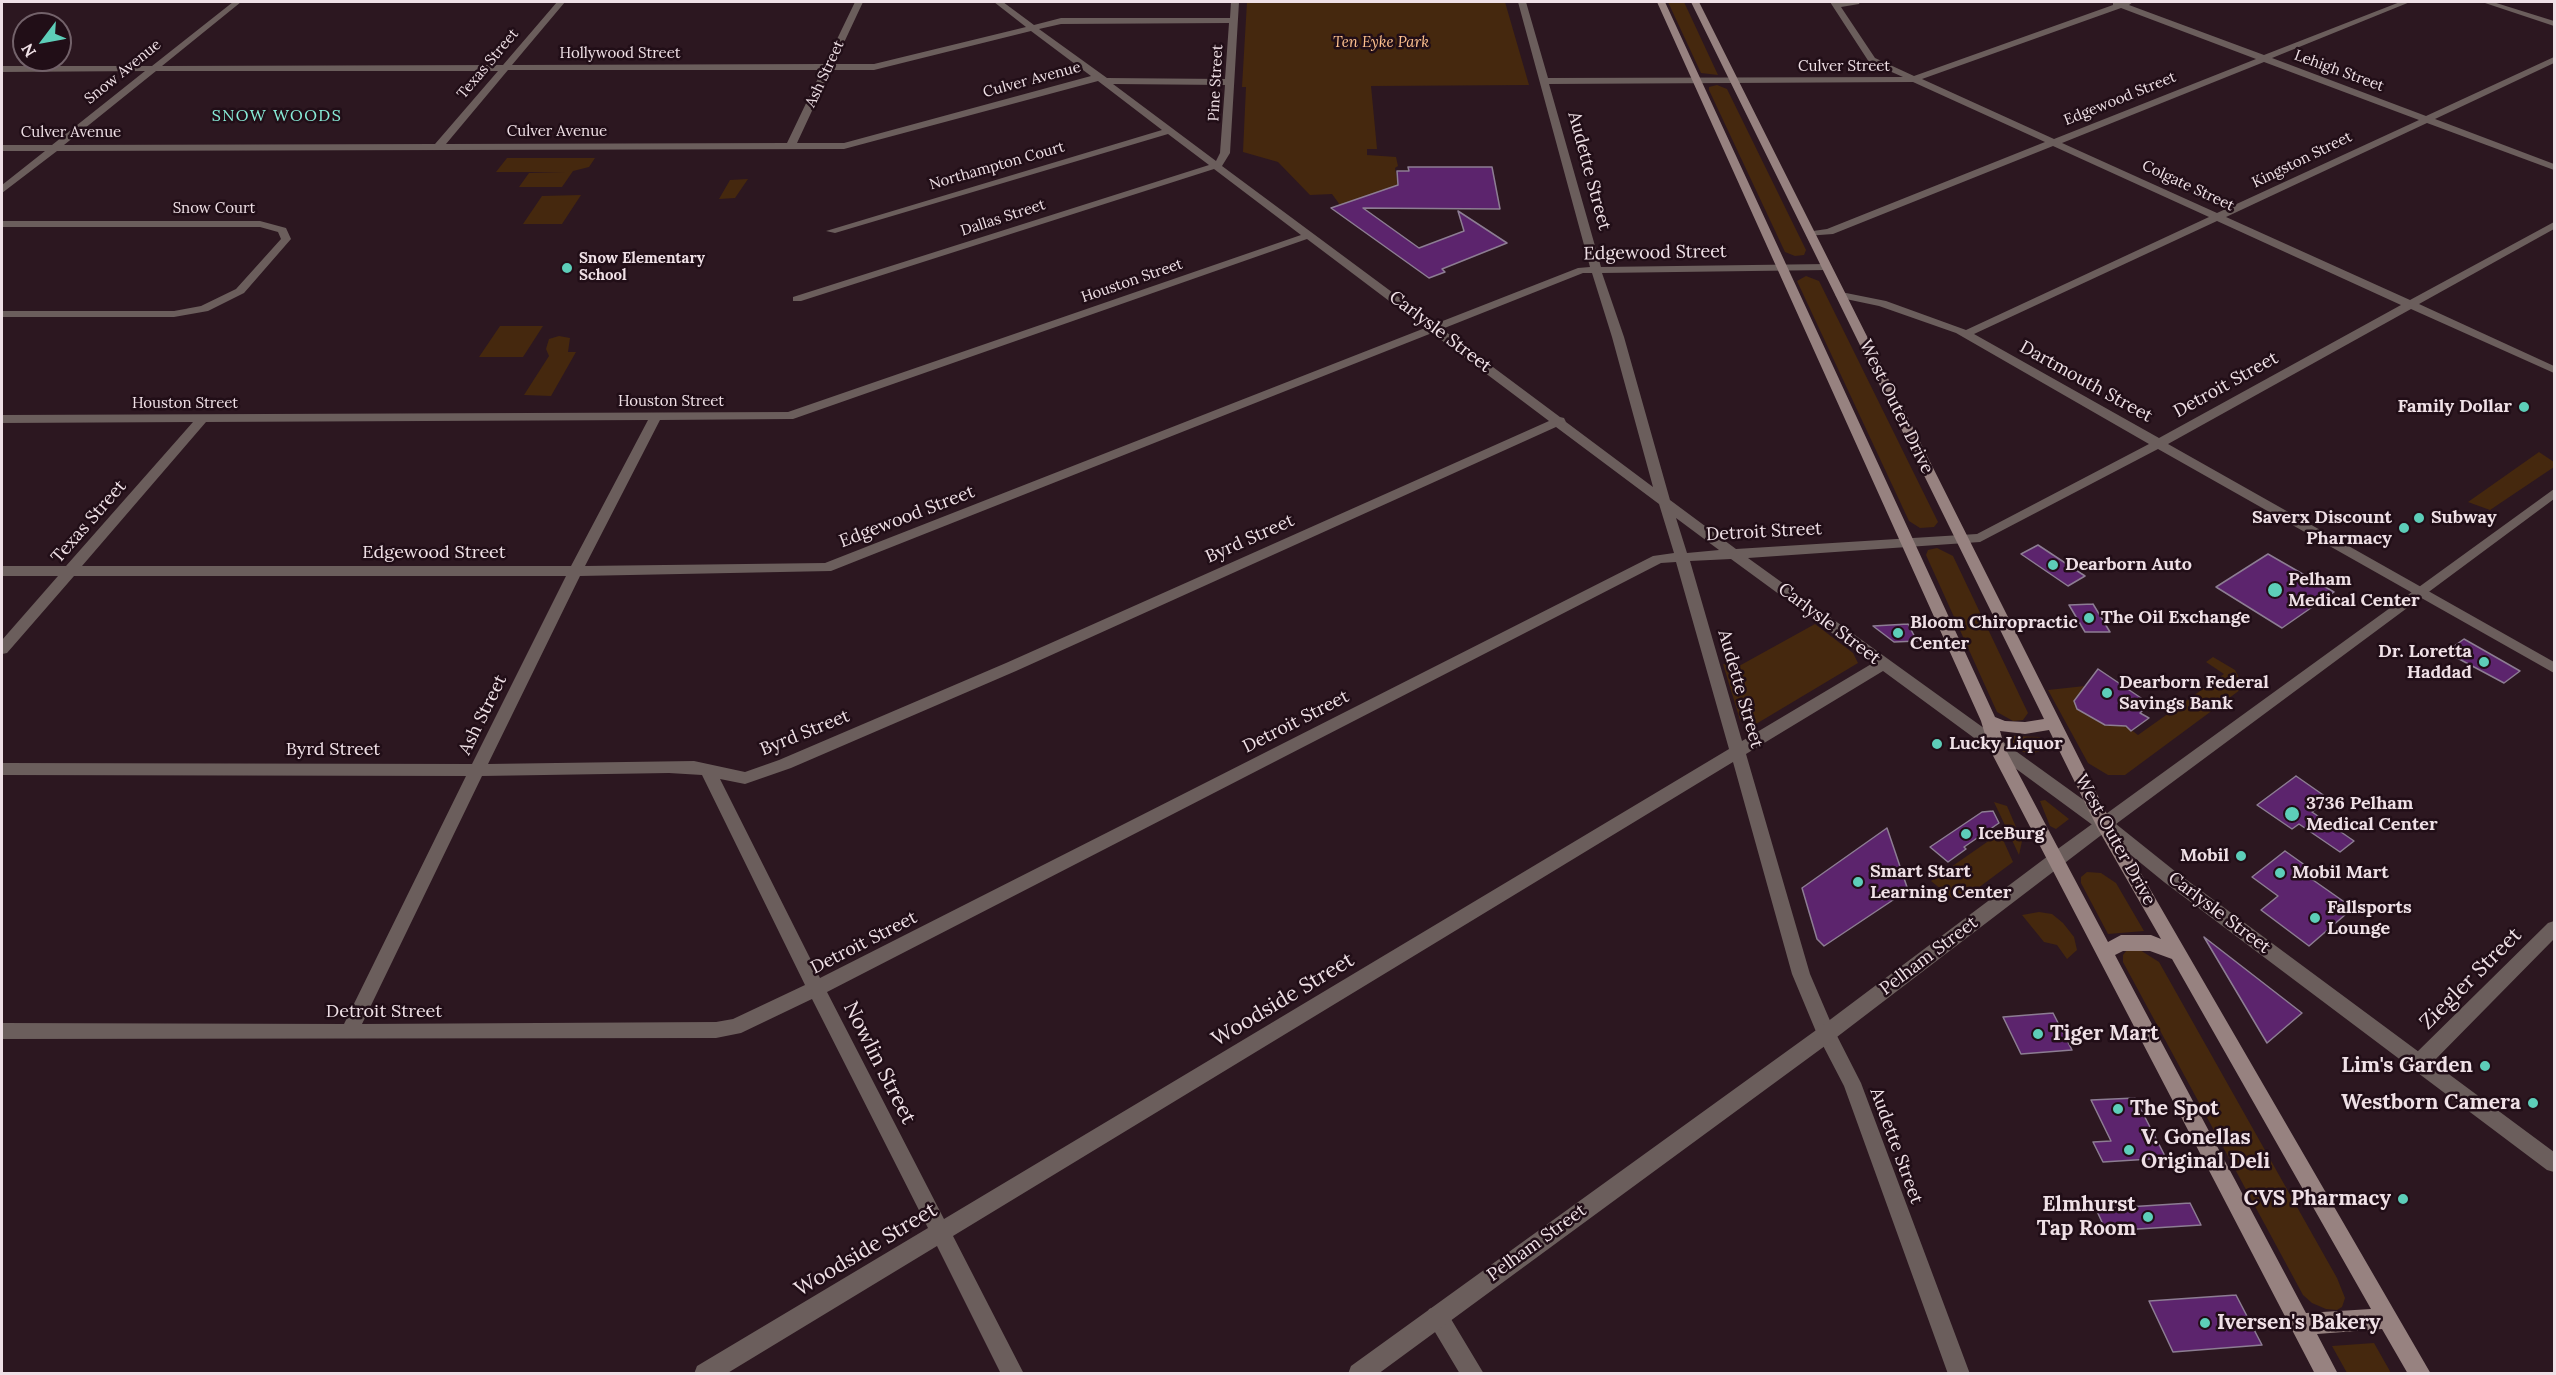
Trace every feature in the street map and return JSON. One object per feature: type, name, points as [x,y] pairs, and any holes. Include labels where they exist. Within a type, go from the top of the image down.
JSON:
[{"type":"main road","points":[[1661,2],[1989,721],[1997,748],[2054,861],[2327,1374]]},
{"type":"main road","name":"West Outer Drive","points":[[1695,2],[2104,824],[2420,1374]]},
{"type":"main road","points":[[1989,721],[2004,727],[2025,728],[2054,723]]},
{"type":"main road","points":[[2104,953],[2121,943],[2151,944],[2178,953]]},
{"type":"main road","points":[[2301,1324],[2388,1318]]},
{"type":"street","name":"Snow Avenue","points":[[2,190],[151,68],[237,2]]},
{"type":"street","name":"Texas Street","points":[[438,147],[561,2]]},
{"type":"street","name":"Ash Street","points":[[790,147],[859,2]]},
{"type":"street","name":"Carlysle Street","points":[[998,2],[1663,498],[1732,553],[2104,824],[2554,1163]]},
{"type":"street","name":"Pine Street","points":[[1218,165],[1226,153],[1232,20],[1235,2]]},
{"type":"street","name":"Audette Street","points":[[1522,2],[1596,269],[1618,337],[1801,974],[1826,1034],[1852,1083],[1959,1374]]},
{"type":"street","points":[[1835,3],[1856,2]]},
{"type":"street","name":"Culver Street","points":[[1545,81],[1914,79],[2121,2]]},
{"type":"street","name":"Lehigh Street","points":[[2121,2],[2554,167]]},
{"type":"street","name":"Edgewood Street","points":[[1810,234],[1829,232],[2406,2]]},
{"type":"street","points":[[2486,2],[2554,24]]},
{"type":"street","points":[[1835,3],[1886,80]]},
{"type":"street","name":"Hollywood Street","points":[[2,69],[882,66],[1032,27],[1069,20],[1232,20]]},
{"type":"street","name":"Colgate Street","points":[[1872,60],[2554,370]]},
{"type":"street","name":"Kingston Street","points":[[1966,334],[2554,60]]},
{"type":"street","name":"Culver Avenue","points":[[2,148],[790,147],[861,143],[1088,79],[1230,82]]},
{"type":"street","name":"Northampton Court","points":[[831,231],[1172,130]]},
{"type":"street","name":"Dallas Street","points":[[797,299],[1218,165]]},
{"type":"street","name":"Snow Court","points":[[2,224],[260,224],[282,230],[286,239],[240,291],[204,309],[174,314],[2,314]]},
{"type":"street","name":"Detroit Street","points":[[2,1031],[716,1030],[735,1027],[816,989],[1658,559],[1980,538],[2159,443],[2554,225]]},
{"type":"street","name":"Houston Street","points":[[2,419],[789,416],[1310,236]]},
{"type":"street","name":"Edgewood Street","points":[[2,571],[575,571],[826,568],[1582,270],[1827,267]]},
{"type":"street","name":"Dartmouth Street","points":[[1841,295],[1882,303],[1966,334],[2554,668]]},
{"type":"street","name":"Texas Street","points":[[2,649],[203,418]]},
{"type":"street","name":"Ash Street","points":[[349,1032],[575,571],[655,418]]},
{"type":"street","name":"Byrd Street","points":[[2,769],[478,770],[694,767],[745,778],[785,764],[1011,668],[1560,421]]},
{"type":"street","name":"Pelham Street","points":[[1359,1374],[1826,1034],[2054,861],[2554,493]]},
{"type":"street","name":"Woodside Street","points":[[705,1374],[1883,664]]},
{"type":"street","name":"Nowlin Street","points":[[708,771],[816,989],[1013,1374]]},
{"type":"street","name":"Ziegler Street","points":[[2420,1062],[2554,928]]},
{"type":"street","points":[[1437,1317],[1473,1374]]},
{"type":"green space","name":"Ten Eyke Park","points":[[1247,2],[1505,2],[1529,85],[1371,86],[1377,149],[1367,149],[1367,155],[1396,157],[1398,185],[1340,205],[1332,194],[1310,195],[1278,162],[1243,152],[1246,87],[1242,87]]},
{"type":"green space","points":[[1668,2],[1684,2],[1718,75],[1701,73]]},
{"type":"green space","points":[[1717,85],[1727,89],[1806,250],[1804,255],[1795,256],[1785,252],[1709,90],[1709,87]]},
{"type":"green space","points":[[507,158],[595,158],[589,167],[573,171],[562,187],[519,187],[529,173],[565,172],[496,172]]},
{"type":"green space","points":[[748,179],[735,198],[719,199],[730,180]]},
{"type":"green space","points":[[581,195],[562,224],[523,224],[542,196]]},
{"type":"green space","points":[[1806,276],[1819,281],[1938,522],[1934,527],[1920,528],[1909,521],[1797,281]]},
{"type":"green space","points":[[500,326],[543,326],[523,357],[479,357]]},
{"type":"green space","points":[[559,336],[570,338],[568,352],[576,352],[551,396],[524,395],[549,356],[546,349],[549,339]]},
{"type":"green space","points":[[2539,452],[2554,462],[2554,467],[2490,510],[2468,502]]},
{"type":"green space","points":[[1937,548],[1953,556],[2028,713],[2023,720],[2013,721],[1997,712],[1926,555],[1928,550]]},
{"type":"green space","points":[[1815,624],[1853,653],[1858,663],[1756,724],[1740,720],[1723,664],[1739,666]]},
{"type":"green space","points":[[2213,657],[2235,670],[2244,687],[2125,775],[2108,775],[2088,763],[2048,690],[2085,686],[2074,701],[2077,709],[2104,725],[2126,726],[2138,735],[2224,674],[2206,662]]},
{"type":"green space","points":[[2013,736],[2040,737],[2045,744],[2043,750],[2034,753],[2023,752],[2013,743]]},
{"type":"green space","points":[[2045,800],[2069,819],[2056,829],[2050,826],[2040,801]]},
{"type":"green space","points":[[1994,802],[2007,806],[2022,841],[2019,855]]},
{"type":"green space","points":[[2000,833],[2013,862],[1970,894],[1953,899],[1931,881]]},
{"type":"green space","points":[[2087,872],[2101,873],[2116,883],[2144,931],[2108,934],[2081,883],[2081,877]]},
{"type":"green space","points":[[2039,912],[2052,914],[2074,937],[2077,950],[2067,959],[2057,945],[2044,942],[2022,915]]},
{"type":"green space","points":[[2127,950],[2140,950],[2159,962],[2337,1278],[2345,1298],[2342,1307],[2337,1310],[2326,1309],[2312,1303],[2303,1295],[2123,962],[2123,955]]},
{"type":"green space","points":[[2374,1343],[2391,1373],[2347,1373],[2332,1346]]},
{"type":"building","points":[[1408,167],[1492,167],[1500,209],[1363,208],[1419,248],[1464,231],[1458,211],[1507,243],[1442,269],[1445,272],[1429,278],[1331,208],[1398,185],[1397,171],[1409,171]]},
{"type":"building","name":"Dearborn Auto","points":[[2038,545],[2085,576],[2068,586],[2021,554]]},
{"type":"building","name":"Pelham Medical Center","points":[[2268,554],[2334,592],[2282,628],[2216,587]]},
{"type":"building","name":"The Oil Exchange","points":[[2093,604],[2110,632],[2085,632],[2069,605]]},
{"type":"building","name":"Bloom Chiropractic Center","points":[[1908,624],[1917,641],[1894,642],[1873,626]]},
{"type":"building","name":"Dr. Loretta Haddad","points":[[2464,639],[2520,671],[2504,683],[2446,652]]},
{"type":"building","name":"Dearborn Federal Savings Bank","points":[[2098,669],[2150,704],[2140,713],[2149,718],[2131,731],[2126,726],[2105,725],[2077,709],[2074,701]]},
{"type":"building","name":"3736 Pelham Medical Center","points":[[2296,776],[2329,799],[2312,812],[2354,841],[2340,852],[2299,824],[2292,829],[2257,805]]},
{"type":"building","name":"IceBurg","points":[[1993,811],[1999,823],[1964,847],[1966,849],[1948,862],[1930,847],[1982,812]]},
{"type":"building","name":"Smart Start Learning Center","points":[[1887,828],[1908,890],[1824,946],[1817,939],[1802,888]]},
{"type":"building","points":[[2285,851],[2309,868],[2303,873],[2353,908],[2309,946],[2261,910],[2278,896],[2252,877]]},
{"type":"building","points":[[2204,937],[2302,1013],[2267,1043]]},
{"type":"building","name":"Tiger Mart","points":[[2053,1013],[2072,1050],[2021,1054],[2003,1017]]},
{"type":"building","points":[[2135,1098],[2166,1158],[2103,1162],[2093,1142],[2111,1141],[2091,1100]]},
{"type":"building","name":"Elmhurst Tap Room","points":[[2190,1203],[2201,1225],[2106,1231],[2096,1209]]},
{"type":"building","name":"Iversen's Bakery","points":[[2236,1295],[2262,1345],[2173,1352],[2149,1301]]},
{"type":"place","name":"Snow Elementary School","points":[[567,268]]},
{"type":"place","name":"Family Dollar","points":[[2524,407]]},
{"type":"place","name":"Subway","points":[[2419,518]]},
{"type":"place","name":"Saverx Discount Pharmacy","points":[[2404,528]]},
{"type":"place","name":"Dearborn Auto","points":[[2053,565]]},
{"type":"place","name":"Pelham Medical Center","points":[[2275,590]]},
{"type":"place","name":"The Oil Exchange","points":[[2089,618]]},
{"type":"place","name":"Bloom Chiropractic Center","points":[[1898,633]]},
{"type":"place","name":"Dr. Loretta Haddad","points":[[2484,662]]},
{"type":"place","name":"Dearborn Federal Savings Bank","points":[[2107,693]]},
{"type":"place","name":"Lucky Liquor","points":[[1937,744]]},
{"type":"place","name":"3736 Pelham Medical Center","points":[[2292,814]]},
{"type":"place","name":"IceBurg","points":[[1966,834]]},
{"type":"place","name":"Mobil","points":[[2241,856]]},
{"type":"place","name":"Mobil Mart","points":[[2280,873]]},
{"type":"place","name":"Smart Start Learning Center","points":[[1858,882]]},
{"type":"place","name":"Fallsports Lounge","points":[[2315,918]]},
{"type":"place","name":"Tiger Mart","points":[[2038,1034]]},
{"type":"place","name":"Lim's Garden","points":[[2485,1066]]},
{"type":"place","name":"Westborn Camera","points":[[2533,1103]]},
{"type":"place","name":"The Spot","points":[[2118,1109]]},
{"type":"place","name":"V. Gonellas Original Deli","points":[[2129,1150]]},
{"type":"place","name":"CVS Pharmacy","points":[[2403,1199]]},
{"type":"place","name":"Elmhurst Tap Room","points":[[2148,1217]]},
{"type":"place","name":"Iversen's Bakery","points":[[2205,1323]]},
{"type":"district","name":"SNOW WOODS","points":[[277,116]]}]
